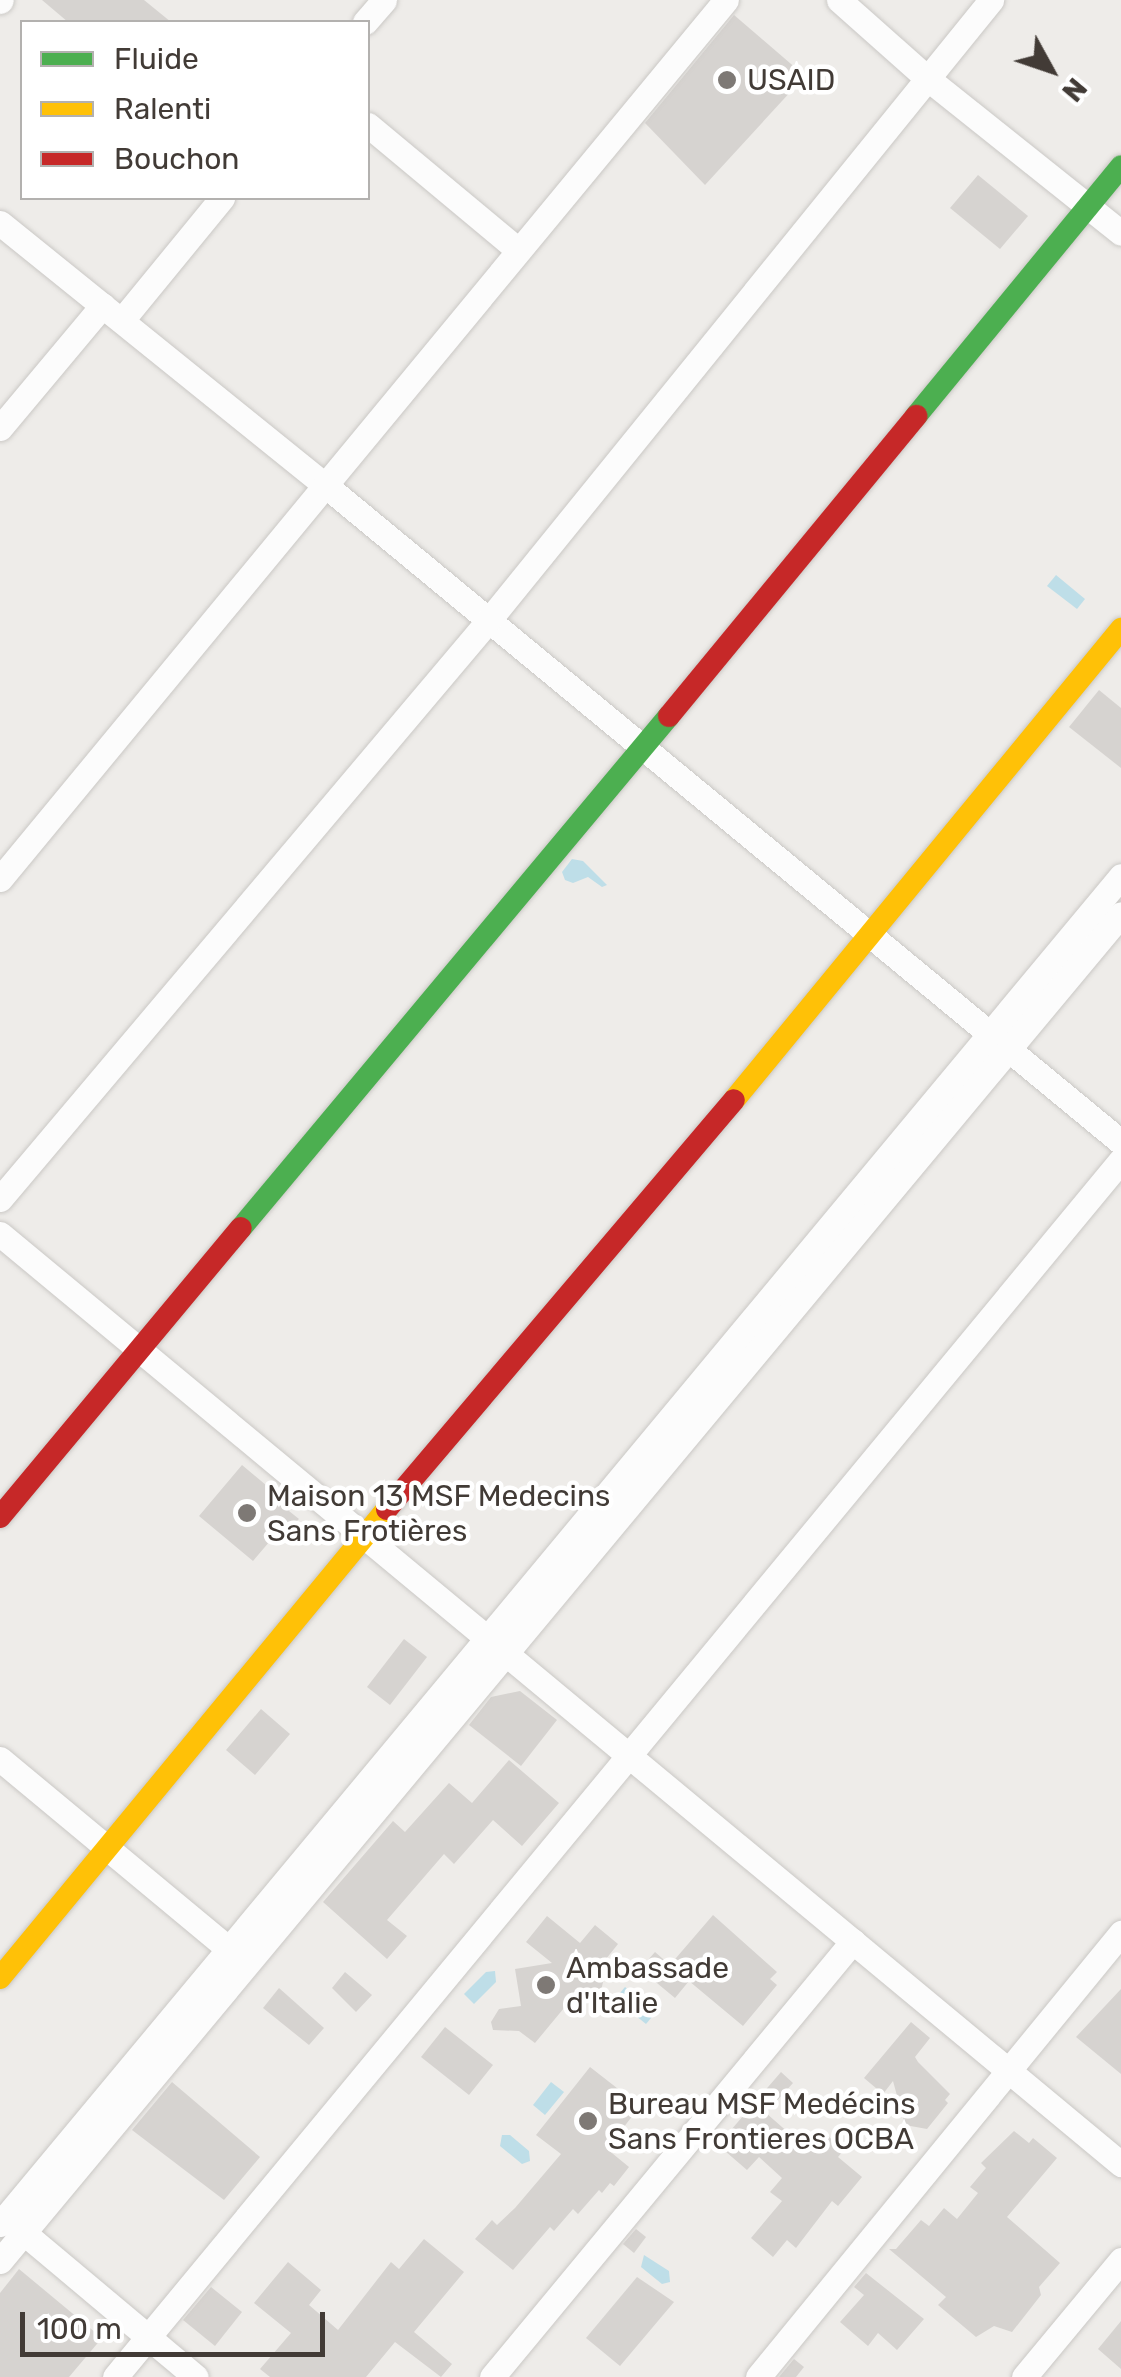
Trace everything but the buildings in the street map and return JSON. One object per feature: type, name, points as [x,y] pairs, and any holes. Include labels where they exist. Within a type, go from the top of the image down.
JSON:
[{"type":"street","points":[[367,20],[384,0]]},
{"type":"street","points":[[0,880],[9,849],[325,484],[726,0]]},
{"type":"street","points":[[839,0],[927,78],[1121,233]]},
{"type":"street","points":[[0,1199],[489,620],[992,0]]},
{"type":"street","points":[[370,127],[517,249]]},
{"type":"street","points":[[0,1518],[138,1348],[642,750],[1121,166]]},
{"type":"street","points":[[0,428],[220,200]]},
{"type":"street","points":[[0,222],[325,484],[642,750],[1121,1142]]},
{"type":"street","points":[[0,1978],[366,1535],[872,937],[1121,629]]},
{"type":"street","points":[[999,1044],[1121,876]]},
{"type":"street","points":[[7,2222],[999,1044],[1121,914]]},
{"type":"street","points":[[115,2377],[1121,1160]]},
{"type":"street","points":[[0,1234],[1121,2164]]},
{"type":"street","points":[[0,2261],[7,2222],[228,1948],[494,1644]]},
{"type":"street","points":[[0,1759],[228,1948]]},
{"type":"street","points":[[758,2377],[1121,1934]]},
{"type":"street","points":[[492,2377],[854,1941]]},
{"type":"street","points":[[7,2222],[196,2377]]},
{"type":"street","points":[[1024,2377],[1121,2260]]},
{"type":"water","points":[[1056,575],[1085,599],[1077,609],[1047,586]]},
{"type":"water","points":[[572,859],[583,861],[607,885],[602,887],[588,877],[573,883],[565,880],[562,872]]},
{"type":"water","points":[[495,1971],[496,1982],[474,2004],[464,1994],[486,1972]]},
{"type":"water","points":[[625,1987],[656,2012],[646,2024],[615,1999]]},
{"type":"water","points":[[551,2082],[564,2092],[545,2115],[533,2105]]},
{"type":"water","points":[[502,2135],[510,2135],[529,2151],[530,2161],[522,2164],[500,2146]]},
{"type":"water","points":[[644,2255],[669,2271],[670,2282],[662,2284],[641,2267]]},
{"type":"traffic: fast","points":[[916,416],[1121,166]]},
{"type":"traffic: fast","points":[[241,1228],[669,716]]},
{"type":"traffic: slow","points":[[734,1100],[1121,629]]},
{"type":"traffic: slow","points":[[0,1978],[387,1509]]},
{"type":"traffic: jam","points":[[669,716],[916,416]]},
{"type":"traffic: jam","points":[[387,1509],[734,1100]]},
{"type":"traffic: jam","points":[[0,1517],[241,1228]]},
{"type":"place","name":"USAID","points":[[727,80]]},
{"type":"place","name":"Maison 13 MSF Medecins Sans Frotières","points":[[247,1513]]},
{"type":"place","name":"Ambassade d'Italie","points":[[546,1985]]},
{"type":"place","name":"Bureau MSF Medécins Sans Frontieres OCBA","points":[[588,2121]]}]
